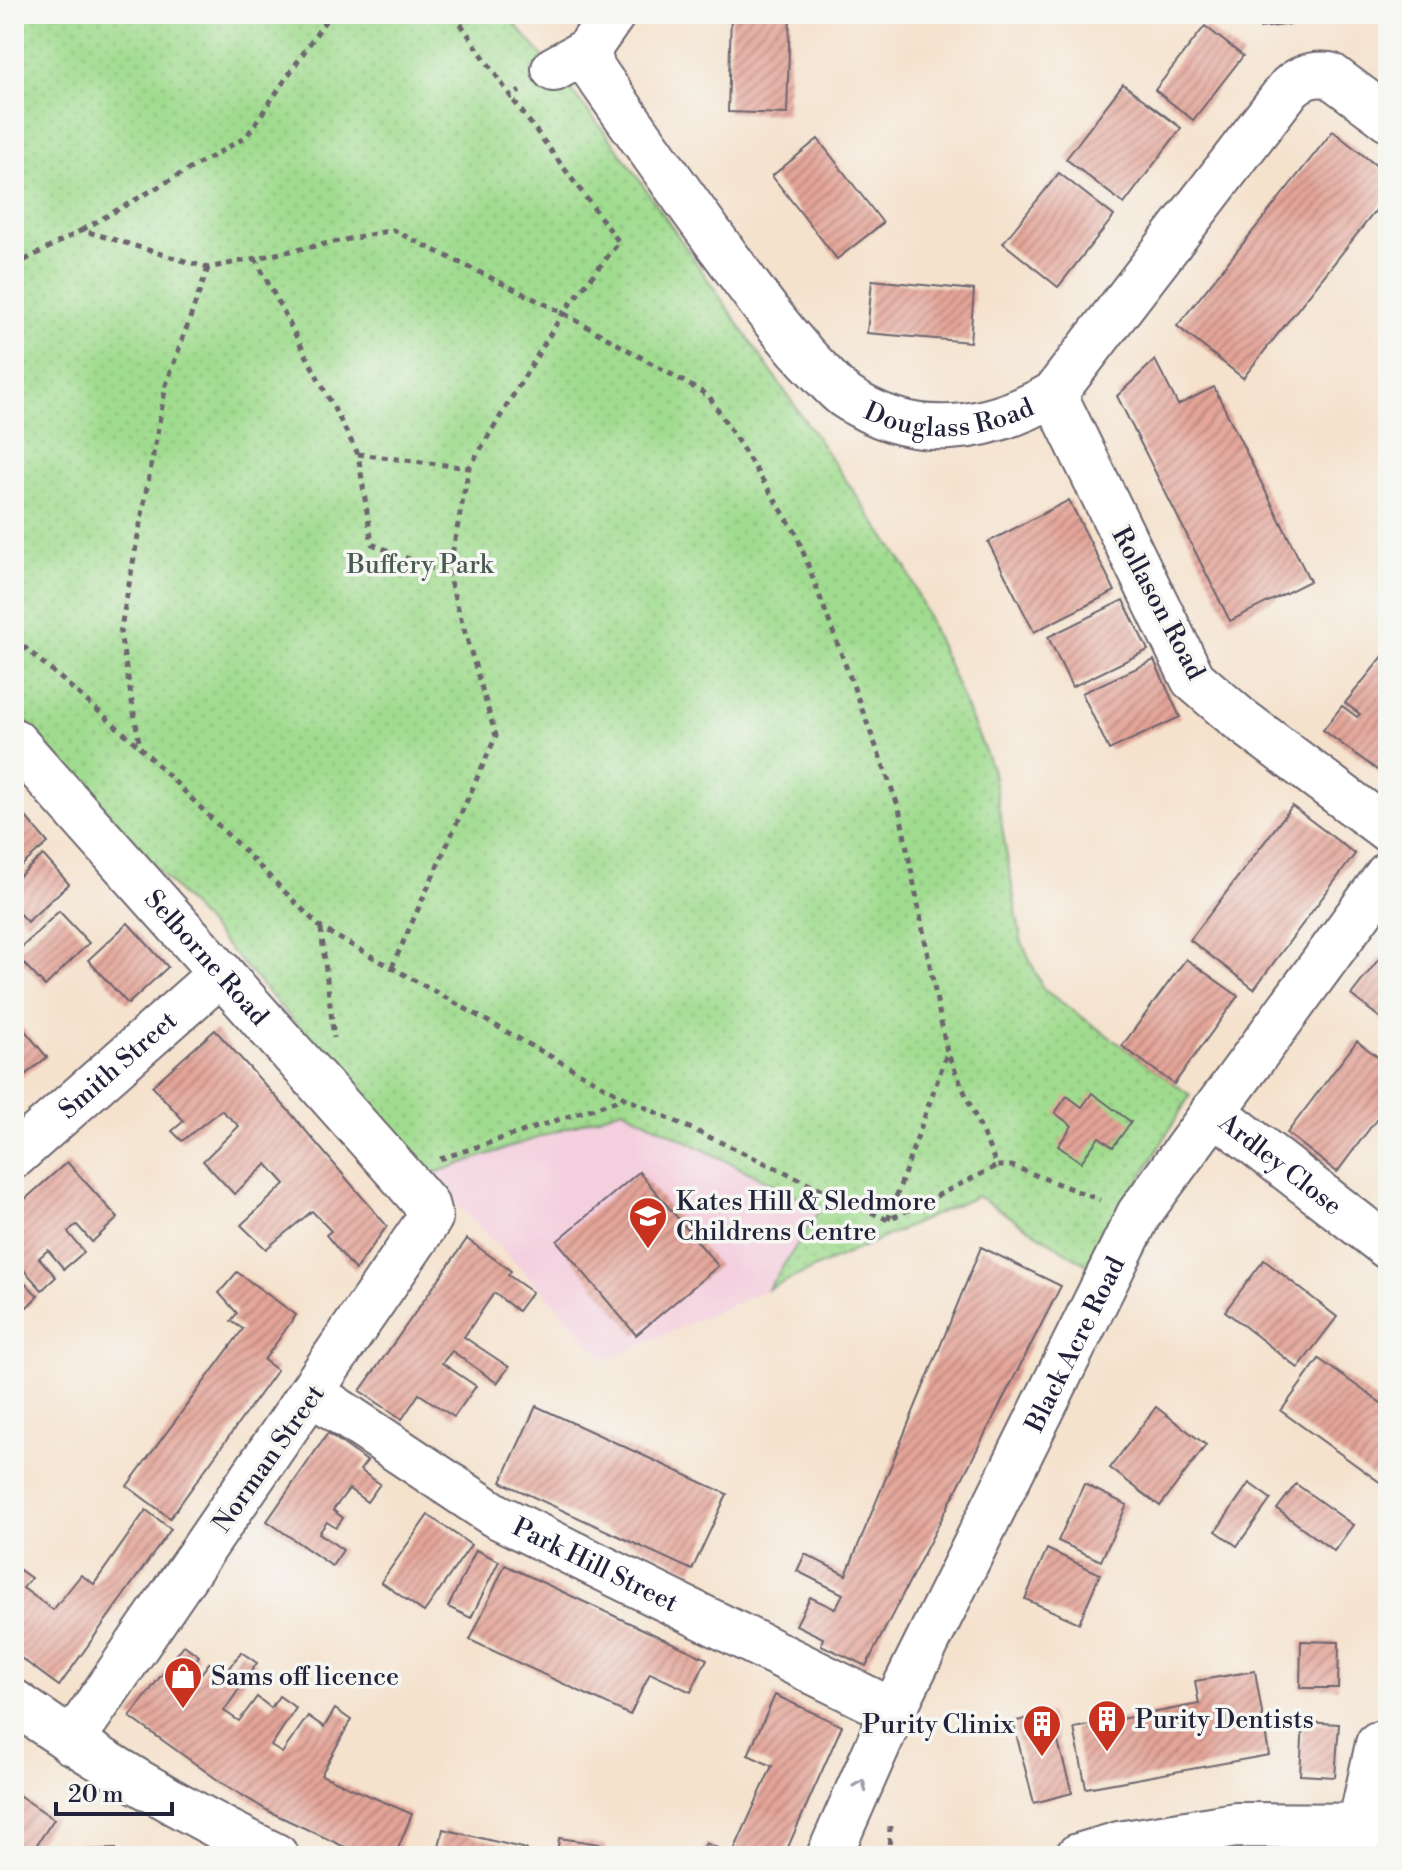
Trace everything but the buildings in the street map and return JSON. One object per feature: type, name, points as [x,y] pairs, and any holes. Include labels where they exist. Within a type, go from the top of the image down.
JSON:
[{"type":"street","points":[[571,59],[613,14]]},
{"type":"street","name":"Douglass Road","points":[[571,59],[593,69],[789,341],[844,396],[871,411],[899,421],[929,426],[962,427],[994,422],[1054,394],[1290,87],[1308,76],[1330,75],[1388,118]]},
{"type":"street","name":"Rollason Road","points":[[1054,394],[1193,679],[1237,717],[1388,830]]},
{"type":"street","name":"Selborne Road","points":[[14,741],[399,1173]]},
{"type":"street","name":"Black Acre Road","points":[[829,1856],[893,1711],[1139,1214],[1388,874]]},
{"type":"street","name":"Smith Street","points":[[14,1156],[221,973]]},
{"type":"street","name":"Ardley Close","points":[[1213,1111],[1388,1247]]},
{"type":"street","name":"Norman Street","points":[[71,1742],[430,1218],[426,1204],[399,1173]]},
{"type":"street","name":"Park Hill Street","points":[[312,1393],[495,1515],[893,1711]]},
{"type":"street","points":[[14,1702],[195,1837],[276,1856]]},
{"type":"street","points":[[1078,1856],[1236,1825],[1374,1826],[1378,1744],[1388,1742]]},
{"type":"path","points":[[14,266],[246,137],[330,14]]},
{"type":"path","points":[[392,967],[496,736],[448,575],[469,468],[563,313],[619,242],[511,97],[454,14]]},
{"type":"path","points":[[511,97],[571,59]]},
{"type":"path","points":[[82,230],[208,268],[393,230],[563,313],[709,396],[796,533],[899,808],[947,1052],[997,1166]]},
{"type":"path","points":[[255,258],[358,454],[372,544],[448,575]]},
{"type":"path","points":[[140,747],[120,633],[166,385],[208,268]]},
{"type":"path","points":[[358,454],[469,468]]},
{"type":"path","points":[[14,638],[140,747],[321,928],[625,1098],[888,1220]]},
{"type":"path","points":[[321,928],[342,1108]]},
{"type":"path","points":[[888,1220],[947,1052]]},
{"type":"path","points":[[399,1173],[625,1098]]},
{"type":"path","points":[[888,1220],[997,1166],[1012,1166],[1139,1214]]},
{"type":"shaded area","name":"Kates Hill & Sledmore Childrens Centre","points":[[622,1109],[821,1209],[768,1289],[605,1360],[546,1294],[428,1175]]},
{"type":"green space","name":"Buffery Park","points":[[14,14],[506,14],[554,69],[616,146],[907,569],[992,768],[1021,940],[1043,989],[1190,1095],[1089,1266],[977,1196],[768,1289],[821,1208],[622,1109],[428,1175],[14,708]]},
{"type":"place","name":"Kates Hill & Sledmore Childrens Centre","points":[[648,1250]]},
{"type":"place","name":"Sams off licence","points":[[183,1710]]},
{"type":"place","name":"Purity Dentists","points":[[1107,1753]]},
{"type":"place","name":"Purity Clinix","points":[[1042,1758]]}]
